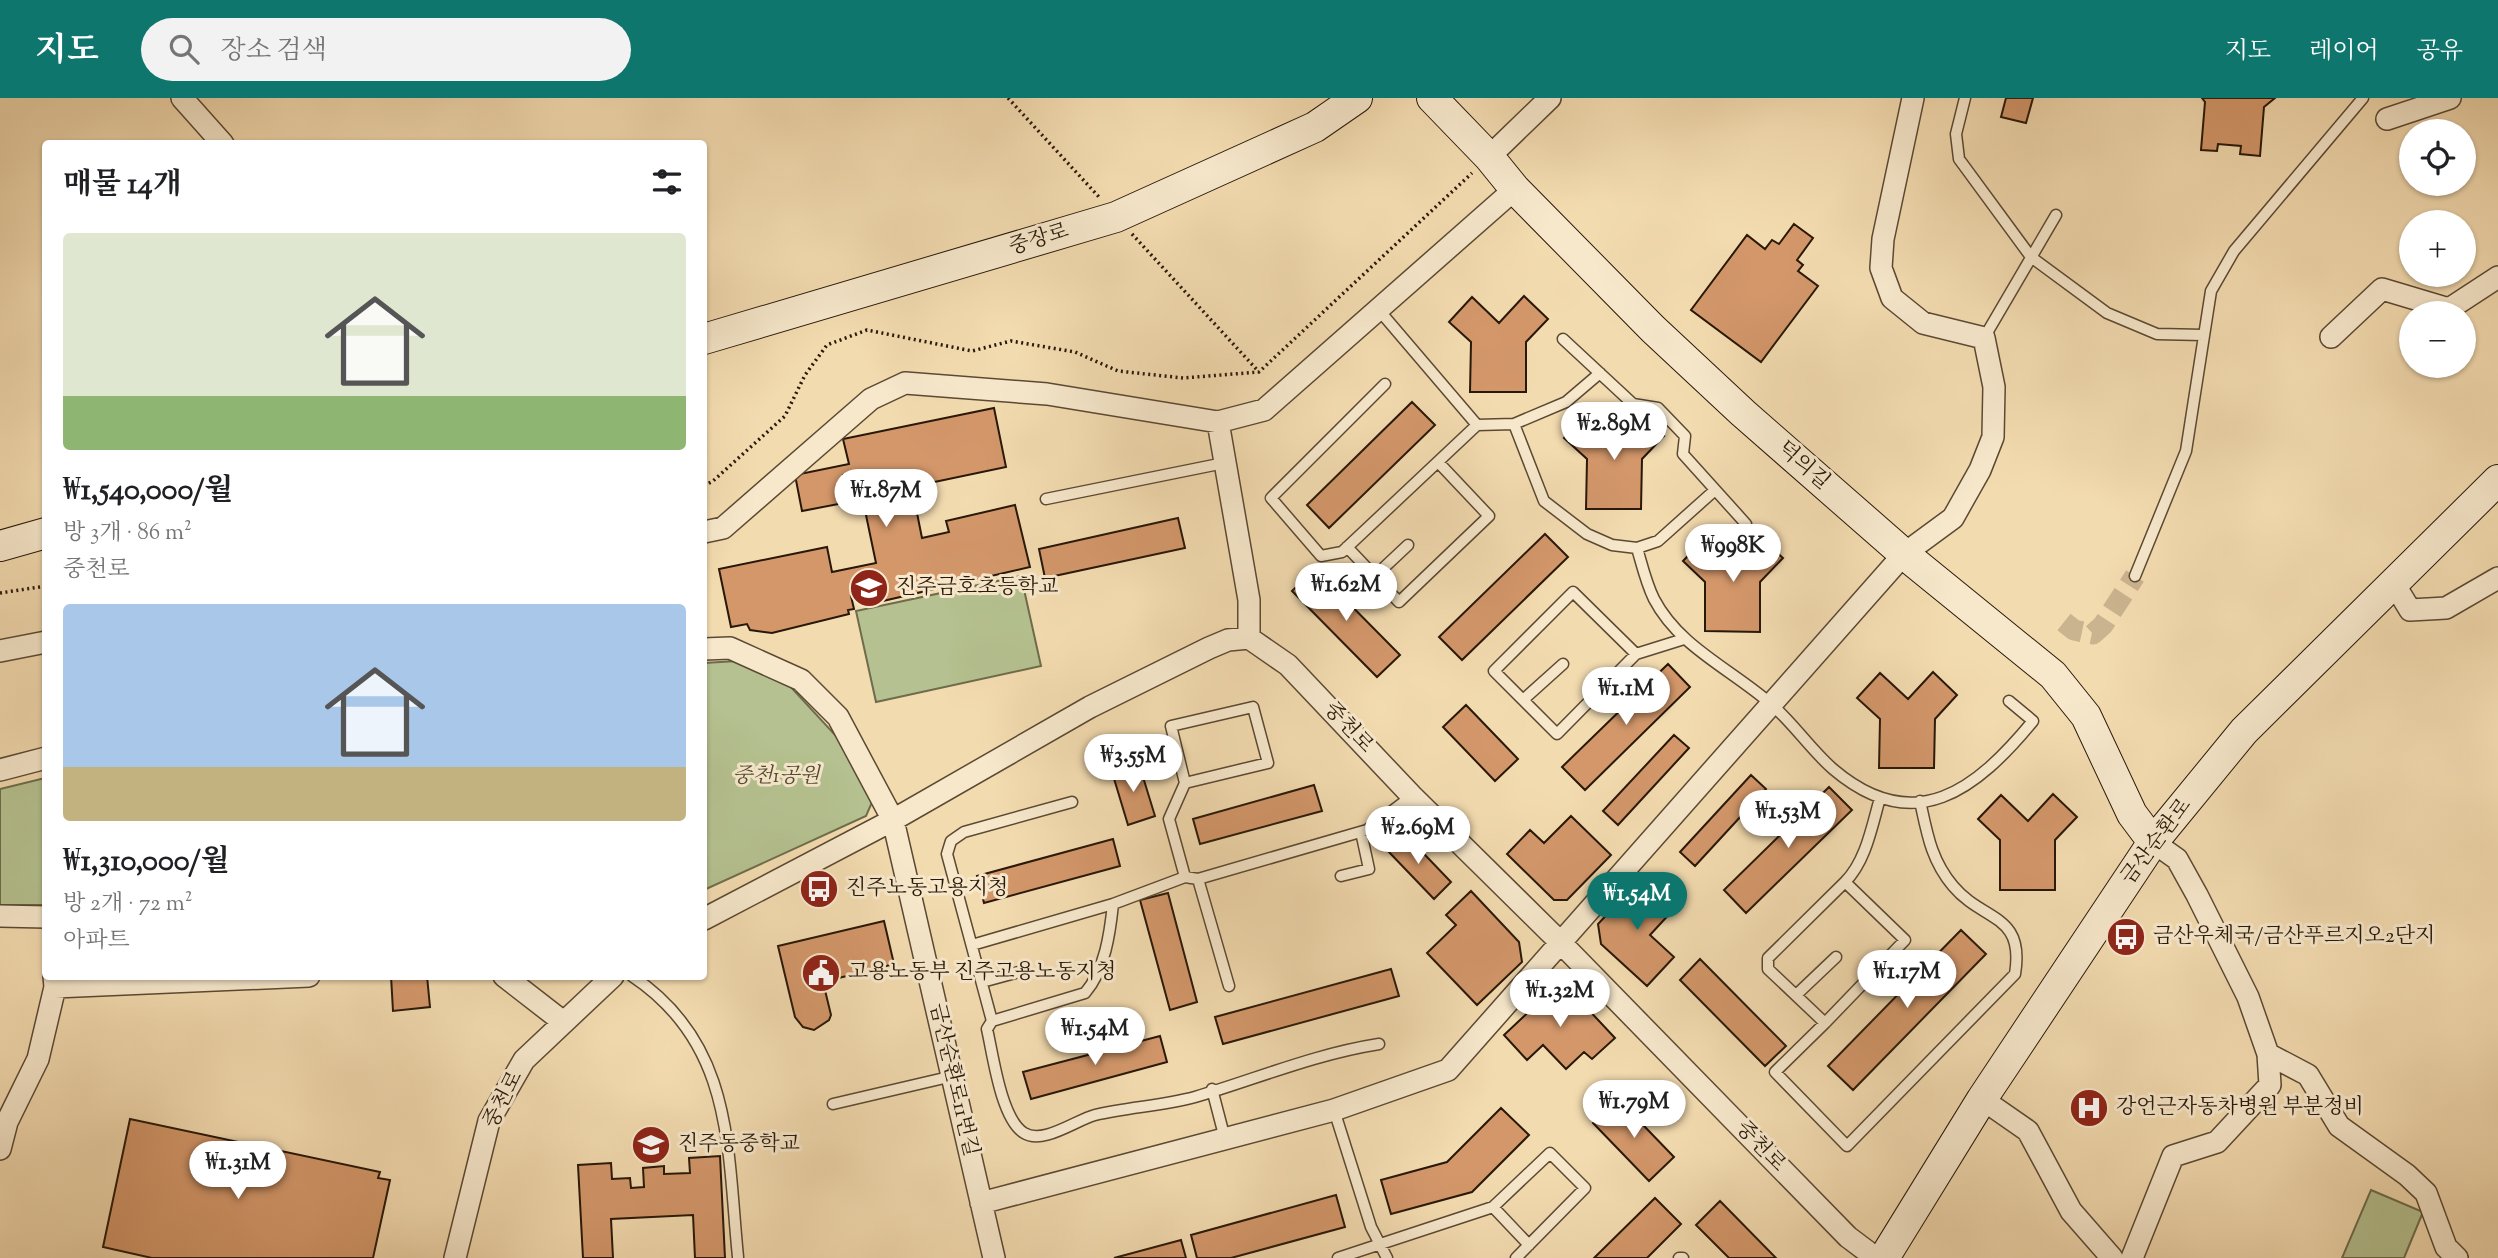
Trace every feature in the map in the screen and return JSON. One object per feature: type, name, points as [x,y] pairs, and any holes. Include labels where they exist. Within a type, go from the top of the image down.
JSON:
[{"type":"street","points":[[181,98],[219,140]]},
{"type":"street","name":"중장로","points":[[707,338],[1116,216],[1315,127],[1357,98]]},
{"type":"street","name":"덕의길","points":[[1432,98],[1515,188],[1653,329],[1743,413],[1904,554],[2053,675],[2086,716],[2132,814],[2153,842]]},
{"type":"street","points":[[1489,157],[1550,98]]},
{"type":"street","points":[[981,1203],[1334,1110],[1448,1070],[1559,941],[1904,554],[1953,518],[1980,470],[1993,437],[1994,387],[1984,338],[1923,323],[1892,298],[1881,268],[1882,239],[1913,98]]},
{"type":"street","points":[[2386,119],[2450,98]]},
{"type":"street","points":[[707,531],[723,528],[871,399],[905,383],[1047,394],[1218,422],[1264,410],[1515,188]]},
{"type":"street","points":[[2332,337],[2382,289],[2449,309],[2498,277]]},
{"type":"street","points":[[707,917],[893,820],[1126,688],[1228,640],[1248,639],[1249,600],[1218,422]]},
{"type":"street","name":"금산순환로","points":[[1884,1258],[1982,1099],[2153,842],[2244,731],[2498,481]]},
{"type":"street","points":[[0,546],[42,534]]},
{"type":"street","points":[[2393,582],[2410,610],[2446,608],[2498,578]]},
{"type":"street","name":"중천로","points":[[1248,639],[1288,665],[1412,796],[1559,941],[1848,1237],[1876,1258]]},
{"type":"street","points":[[0,651],[42,643]]},
{"type":"street","name":"금산순환로11번길","points":[[707,649],[730,648],[801,680],[838,717],[893,820],[994,1258]]},
{"type":"street","points":[[0,769],[42,759]]},
{"type":"street","points":[[2132,1258],[2173,1156],[2217,1142],[2270,1085],[2268,1054],[2248,997],[2177,859],[2153,842]]},
{"type":"street","points":[[0,916],[42,917]]},
{"type":"street","points":[[0,1149],[4,1120],[37,1059],[54,982],[139,980]]},
{"type":"street","points":[[509,980],[562,1021]]},
{"type":"street","name":"중천로","points":[[455,1258],[489,1121],[524,1060],[608,980]]},
{"type":"street","points":[[2268,1054],[2308,1075],[2340,1126],[2407,1175],[2426,1193],[2446,1247],[2457,1258]]},
{"type":"street","points":[[1982,1099],[2028,1132],[2071,1211],[2112,1258]]},
{"type":"lane","points":[[1965,98],[1956,134],[1959,159],[2031,257],[2107,313],[2157,334],[2203,335]]},
{"type":"lane","points":[[2136,576],[2186,452],[2211,291],[2234,251],[2363,98]]},
{"type":"lane","points":[[1984,338],[2056,215]]},
{"type":"lane","points":[[1378,309],[1477,425]]},
{"type":"lane","points":[[1563,339],[1633,404],[1658,408],[1685,436],[1683,454],[1746,524]]},
{"type":"lane","points":[[1385,384],[1271,498],[1321,556],[1342,552],[1348,547],[1477,425],[1514,424],[1566,402],[1600,373]]},
{"type":"lane","points":[[1514,424],[1544,501],[1587,534],[1612,545],[1637,548],[1658,541],[1715,490]]},
{"type":"lane","points":[[1348,547],[1399,602],[1489,516],[1438,462]]},
{"type":"lane","points":[[1046,499],[1224,463]]},
{"type":"lane","points":[[1375,576],[1408,545]]},
{"type":"lane","points":[[1637,548],[1653,596],[1684,639],[1772,705],[1834,770],[1880,799],[1900,803],[1934,800],[1969,785],[2000,761],[2033,721],[2009,701]]},
{"type":"lane","points":[[1636,654],[1573,592],[1494,671],[1557,734],[1636,654],[1684,639]]},
{"type":"lane","points":[[1523,700],[1563,664]]},
{"type":"lane","points":[[1185,783],[1268,763],[1253,707],[1171,726],[1185,783],[1169,819],[1185,877]]},
{"type":"lane","points":[[972,945],[1113,904],[1185,877],[1198,879],[1361,832],[1412,796]]},
{"type":"lane","points":[[1825,1023],[1768,969],[1768,958],[1845,882],[1866,848],[1880,799]]},
{"type":"lane","points":[[1845,882],[1905,940],[1775,1072],[1847,1146],[2015,974],[2018,956],[2014,934],[1999,918],[1954,887],[1931,854],[1920,801]]},
{"type":"lane","points":[[1072,802],[964,832],[951,841],[947,854],[992,1021],[987,1030],[1005,1104],[1014,1123],[1024,1133],[1034,1137],[1092,1115],[1159,1105],[1275,1069],[1379,1044]]},
{"type":"lane","points":[[1341,876],[1369,869],[1361,832]]},
{"type":"lane","points":[[1198,879],[1229,986]]},
{"type":"lane","points":[[992,1021],[1085,993],[1094,982],[1111,931],[1113,904]]},
{"type":"lane","points":[[1796,995],[1836,957]]},
{"type":"lane","points":[[982,982],[1026,970]]},
{"type":"lane","points":[[638,980],[654,991],[690,1032],[710,1068],[724,1111],[738,1257]]},
{"type":"lane","points":[[833,1104],[953,1076]]},
{"type":"lane","points":[[1212,1089],[1225,1139]]},
{"type":"lane","points":[[1334,1110],[1387,1258]]},
{"type":"lane","points":[[1338,1258],[1493,1207],[1550,1153],[1586,1188],[1516,1258]]},
{"type":"lane","points":[[1493,1207],[1529,1245]]},
{"type":"path","points":[[707,484],[785,416],[805,374],[827,345],[867,330],[972,351],[1011,341],[1075,352],[1118,371],[1183,379],[1259,372],[1489,157]]},
{"type":"path","points":[[0,593],[42,587]]},
{"type":"green space","points":[[1021,576],[1041,666],[876,702],[856,611]]},
{"type":"green space","name":"중천1공원","points":[[737,661],[789,685],[837,737],[873,800],[866,816],[707,889],[707,663]]},
{"type":"green space","points":[[42,779],[42,905],[0,905],[0,789]]},
{"type":"green space","points":[[2371,1190],[2423,1212],[2404,1258],[2342,1258]]},
{"type":"building","points":[[2006,98],[2033,98],[2026,123],[2001,117]]},
{"type":"building","points":[[2202,98],[2275,98],[2264,107],[2260,156],[2240,154],[2241,146],[2218,144],[2217,151],[2201,150],[2205,102]]},
{"type":"building","points":[[1794,224],[1813,238],[1797,260],[1803,265],[1798,271],[1818,286],[1761,362],[1691,310],[1747,235],[1765,249],[1772,240],[1779,244]]},
{"type":"building","points":[[1524,296],[1548,319],[1526,342],[1526,392],[1470,392],[1471,342],[1449,322],[1472,297],[1499,323]]},
{"type":"building","points":[[1412,402],[1435,425],[1329,528],[1307,505]]},
{"type":"building","points":[[994,408],[1006,467],[901,489],[906,510],[916,508],[922,538],[949,532],[946,521],[1015,505],[1030,567],[870,604],[868,593],[851,596],[854,609],[848,610],[849,614],[772,633],[750,630],[747,624],[731,627],[719,569],[827,547],[832,572],[876,563],[857,472],[843,475],[849,502],[802,511],[795,475],[849,464],[843,439]]},
{"type":"building","points":[[1640,413],[1664,436],[1642,459],[1641,509],[1586,509],[1587,459],[1564,438],[1587,414],[1614,440]]},
{"type":"building","points":[[1178,518],[1185,548],[1045,578],[1039,549]]},
{"type":"building","points":[[1545,534],[1568,557],[1462,660],[1439,637]]},
{"type":"building","points":[[1758,536],[1783,558],[1760,582],[1760,632],[1705,631],[1705,582],[1683,561],[1706,537],[1733,562]]},
{"type":"building","points":[[1315,569],[1400,655],[1377,677],[1292,591]]},
{"type":"building","points":[[1668,664],[1690,687],[1585,790],[1562,767]]},
{"type":"building","points":[[1933,672],[1957,695],[1935,719],[1934,768],[1879,768],[1880,719],[1857,698],[1880,673],[1908,699]]},
{"type":"building","points":[[1466,705],[1518,759],[1495,781],[1443,727]]},
{"type":"building","points":[[1674,735],[1689,748],[1618,825],[1603,811]]},
{"type":"building","points":[[1139,764],[1155,816],[1128,825],[1112,772]]},
{"type":"building","points":[[1751,775],[1766,789],[1695,866],[1680,852]]},
{"type":"building","points":[[1314,785],[1322,811],[1200,844],[1193,819]]},
{"type":"building","points":[[1829,787],[1852,810],[1746,913],[1724,890]]},
{"type":"building","points":[[2053,794],[2077,817],[2055,840],[2055,890],[2000,890],[2000,840],[1978,819],[2001,795],[2028,821]]},
{"type":"building","points":[[1571,816],[1611,855],[1567,900],[1554,900],[1507,854],[1530,830],[1544,843]]},
{"type":"building","points":[[1403,832],[1451,882],[1434,899],[1386,849]]},
{"type":"building","points":[[1113,839],[1120,866],[984,903],[977,876]]},
{"type":"building","points":[[1640,879],[1673,910],[1650,935],[1674,957],[1647,986],[1601,944],[1598,924]]},
{"type":"building","points":[[1471,891],[1519,942],[1522,962],[1477,1005],[1427,953],[1456,925],[1446,915]]},
{"type":"building","points":[[1168,893],[1197,1002],[1170,1010],[1140,900]]},
{"type":"building","name":"고용노동부 진주고용노동지청","points":[[884,921],[894,964],[823,982],[831,1015],[829,1020],[814,1030],[803,1027],[795,1017],[778,946]]},
{"type":"building","points":[[1961,930],[1986,954],[1853,1090],[1828,1066]]},
{"type":"building","points":[[1700,959],[1786,1046],[1765,1066],[1680,980]]},
{"type":"building","points":[[1391,969],[1399,996],[1223,1044],[1215,1017]]},
{"type":"building","points":[[391,980],[427,980],[430,1007],[393,1011]]},
{"type":"building","points":[[1553,989],[1570,990],[1615,1038],[1592,1059],[1584,1052],[1566,1069],[1543,1045],[1527,1060],[1504,1035]]},
{"type":"building","points":[[1160,1036],[1167,1062],[1031,1099],[1023,1072]]},
{"type":"building","points":[[1618,1099],[1674,1157],[1649,1181],[1593,1123]]},
{"type":"building","points":[[1501,1108],[1529,1135],[1472,1192],[1391,1214],[1381,1180],[1447,1162]]},
{"type":"building","points":[[130,1119],[380,1172],[378,1178],[390,1180],[373,1258],[152,1258],[103,1247]]},
{"type":"building","points":[[720,1156],[725,1258],[695,1258],[693,1215],[611,1219],[613,1258],[583,1258],[578,1165],[611,1163],[612,1179],[630,1178],[631,1188],[644,1187],[643,1168],[664,1166],[664,1174],[690,1173],[689,1158]]},
{"type":"building","points":[[1336,1195],[1345,1227],[1231,1258],[1197,1258],[1191,1235]]},
{"type":"building","points":[[1655,1198],[1681,1224],[1647,1258],[1594,1258]]},
{"type":"building","points":[[1720,1201],[1776,1258],[1729,1258],[1696,1225]]},
{"type":"building","points":[[1181,1240],[1186,1258],[1114,1258]]},
{"type":"tunnel","points":[[2064,622],[2074,630],[2093,634],[2103,625],[2135,576]]},
{"type":"place","name":"진주금호초등학교","points":[[869,588]]},
{"type":"place","name":"진주노동고용지청","points":[[819,889]]},
{"type":"place","name":"금산우체국/금산푸르지오2단지","points":[[2126,937]]},
{"type":"place","name":"고용노동부 진주고용노동지청","points":[[821,973]]},
{"type":"place","name":"강언근자동차병원 부분정비","points":[[2089,1108]]},
{"type":"place","name":"진주동중학교","points":[[651,1145]]}]
